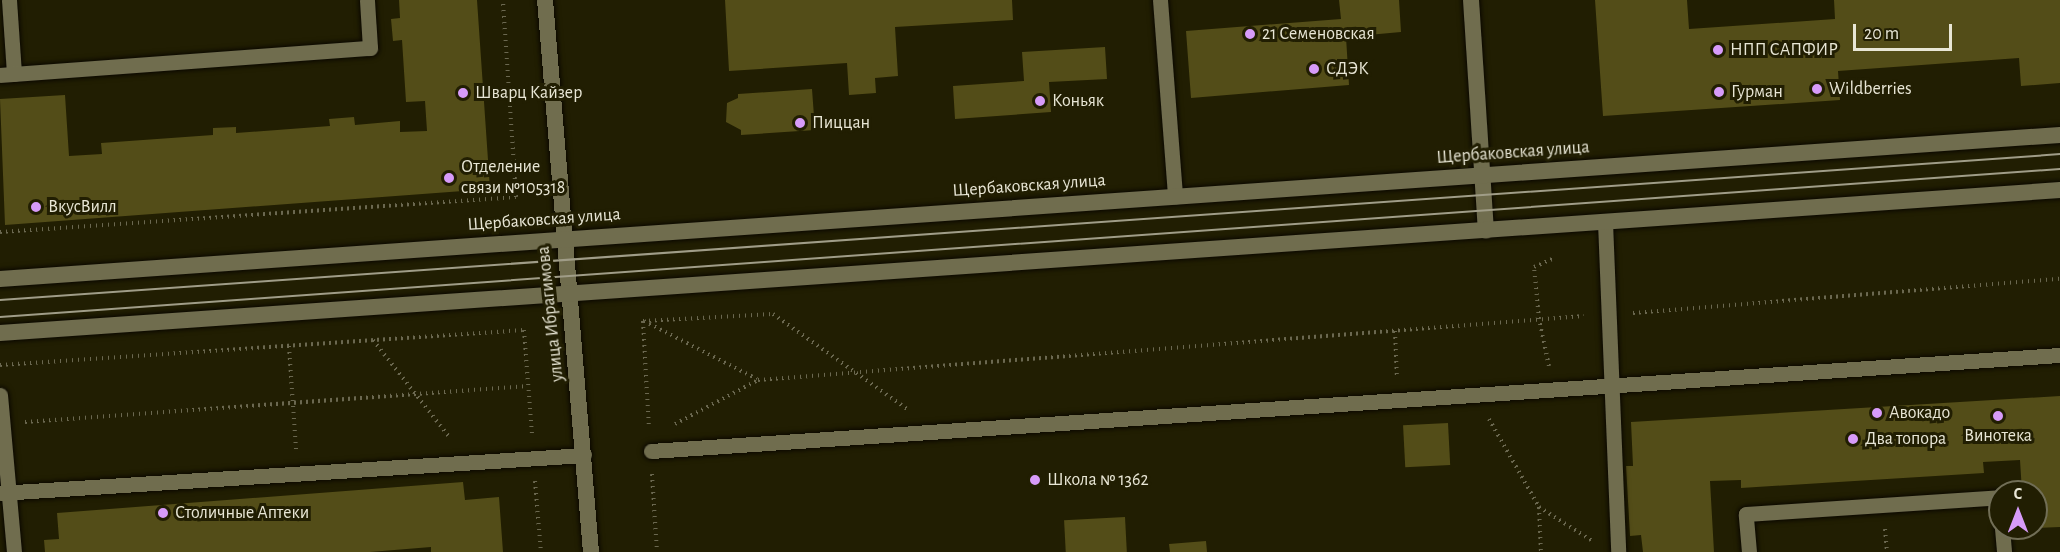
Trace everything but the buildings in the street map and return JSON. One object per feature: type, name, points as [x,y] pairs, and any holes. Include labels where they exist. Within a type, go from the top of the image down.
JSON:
[{"type":"main road","name":"улица Ибрагимова","points":[[545,0],[563,238],[572,294],[591,552]]},
{"type":"main road","points":[[1471,0],[1486,231]]},
{"type":"main road","name":"Щербаковская улица","points":[[0,279],[2060,135]]},
{"type":"main road","points":[[0,333],[2060,190]]},
{"type":"lane","points":[[9,0],[7,74],[369,48],[367,0]]},
{"type":"lane","points":[[1160,0],[1175,196]]},
{"type":"lane","points":[[1605,222],[1618,552]]},
{"type":"lane","points":[[651,451],[1398,398],[2060,355]]},
{"type":"lane","points":[[0,395],[5,493],[14,552]]},
{"type":"lane","points":[[5,493],[584,455]]},
{"type":"lane","points":[[1749,552],[1746,514],[1988,498]]},
{"type":"path","points":[[0,232],[516,198],[503,0]]},
{"type":"path","points":[[1554,258],[1534,267],[1539,320],[1555,388]]},
{"type":"path","points":[[669,427],[758,380],[2060,279]]},
{"type":"path","points":[[758,380],[643,321],[773,314],[939,432]]},
{"type":"path","points":[[0,365],[524,330]]},
{"type":"path","points":[[1395,330],[1398,398]]},
{"type":"path","points":[[373,340],[470,463]]},
{"type":"path","points":[[289,346],[298,474]]},
{"type":"path","points":[[3,424],[528,386]]},
{"type":"path","points":[[1474,393],[1539,507],[1541,552]]},
{"type":"path","points":[[1539,507],[1601,546]]},
{"type":"tram line","points":[[0,300],[2060,154]]},
{"type":"tram line","points":[[0,317],[2060,169]]},
{"type":"place","name":"21 Семеновская","points":[[1250,34]]},
{"type":"place","name":"НПП САПФИР","points":[[1718,50]]},
{"type":"place","name":"СДЭК","points":[[1314,69]]},
{"type":"place","name":"Wildberries","points":[[1817,89]]},
{"type":"place","name":"Гурман","points":[[1719,92]]},
{"type":"place","name":"Шварц Кайзер","points":[[463,93]]},
{"type":"place","name":"Коньяк","points":[[1040,101]]},
{"type":"place","name":"Пиццан","points":[[800,123]]},
{"type":"place","name":"Отделение связи №105318","points":[[449,178]]},
{"type":"place","name":"ВкусВилл","points":[[36,207]]},
{"type":"place","name":"Авокадо","points":[[1877,413]]},
{"type":"place","name":"Винотека","points":[[1998,416]]},
{"type":"place","name":"Два топора","points":[[1853,439]]},
{"type":"place","name":"Школа № 1362","points":[[1035,480]]},
{"type":"place","name":"Столичные Аптеки","points":[[163,513]]}]
